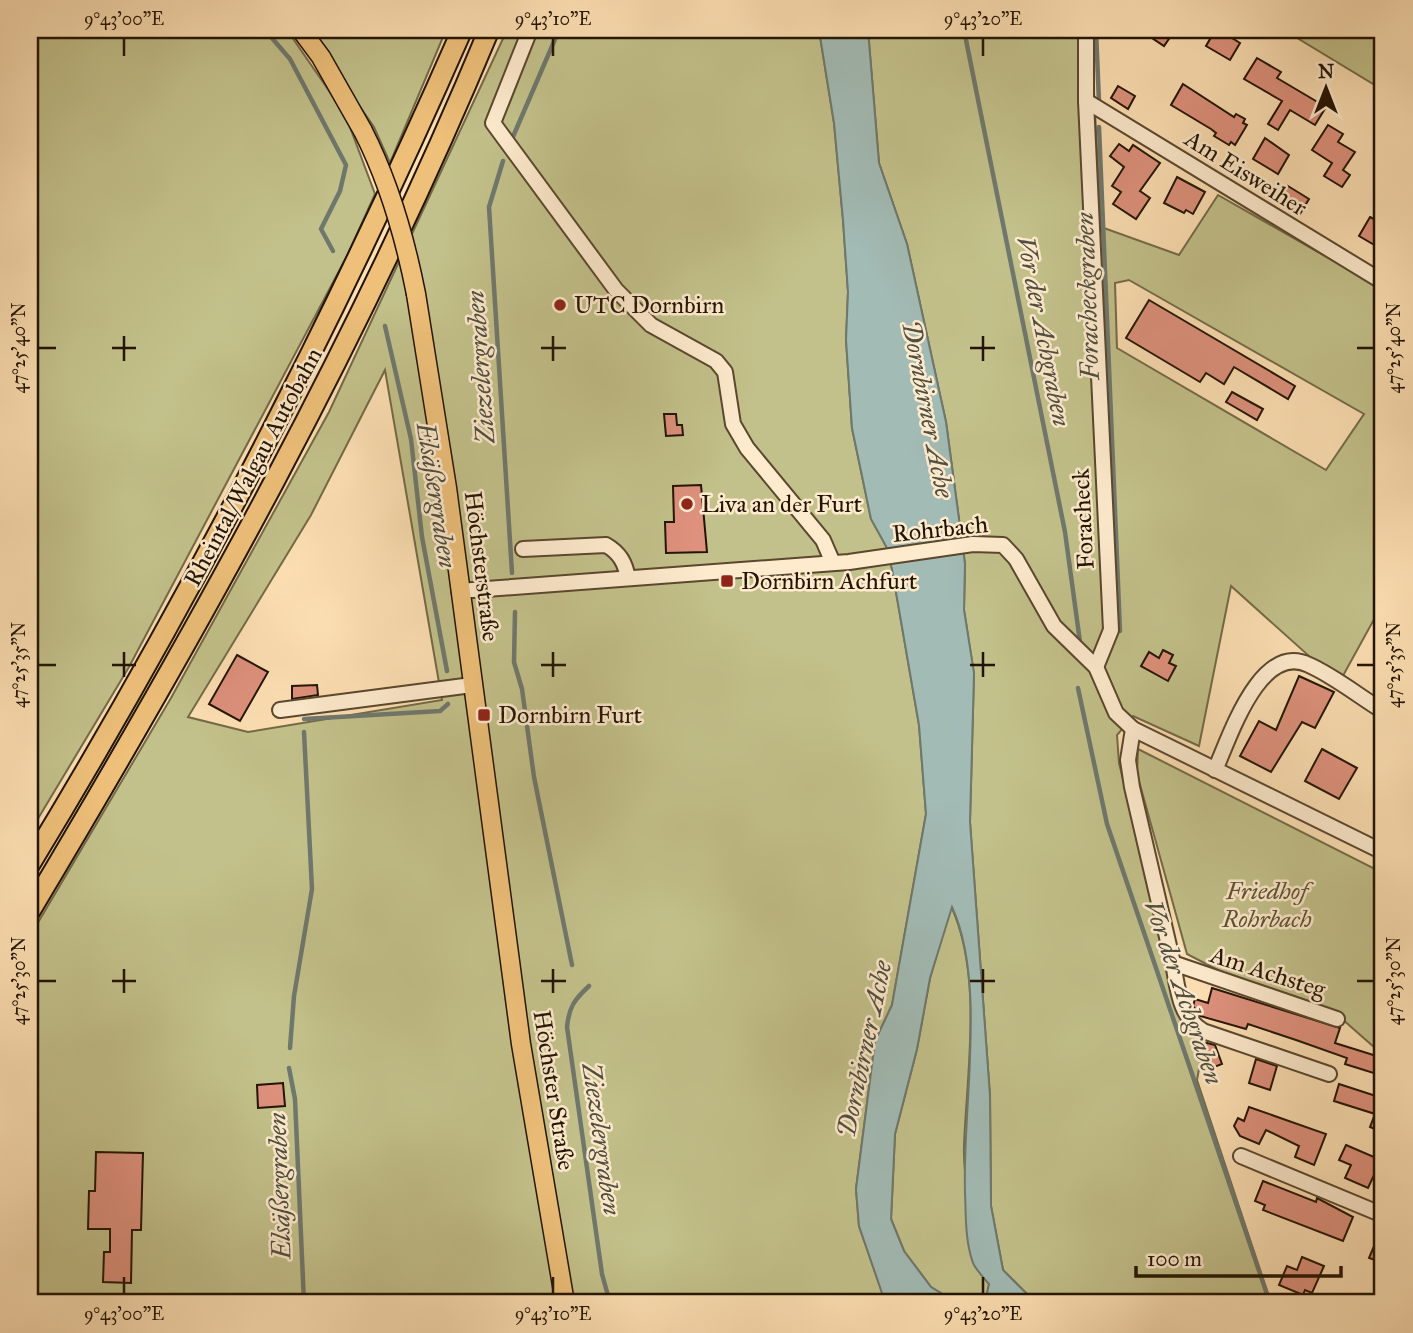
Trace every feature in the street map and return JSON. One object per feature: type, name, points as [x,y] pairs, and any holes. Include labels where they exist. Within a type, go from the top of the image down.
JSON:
[{"type":"highway","name":"Rheintal/Walgau Autobahn","points":[[30,864],[203,561],[285,407],[365,247],[462,30]]},
{"type":"highway","name":"Rheintal/Walgau Autobahn","points":[[30,911],[148,710],[273,485],[377,280],[489,30]]},
{"type":"main road","name":"Höchsterstraße","points":[[301,30],[321,57],[378,160],[406,242],[445,475],[475,717]]},
{"type":"main road","name":"Höchster Straße","points":[[475,717],[526,1082],[565,1303]]},
{"type":"street","points":[[530,30],[493,123],[616,290],[650,325],[716,361],[724,372],[733,424],[747,447],[823,540],[833,564]]},
{"type":"street","name":"Foracheck","points":[[1086,30],[1086,101],[1111,630],[1096,667]]},
{"type":"street","name":"Am Eisweiher","points":[[1086,101],[1383,282]]},
{"type":"street","name":"Rohrbach","points":[[459,591],[833,564],[957,546],[988,543],[1003,545],[1016,559],[1054,626],[1096,667],[1116,713],[1133,729],[1383,852]]},
{"type":"street","points":[[523,549],[606,545],[616,551],[624,562],[628,578]]},
{"type":"street","points":[[1214,770],[1252,692],[1262,676],[1275,665],[1293,660],[1309,664],[1383,711]]},
{"type":"street","points":[[281,710],[472,685]]},
{"type":"street","name":"Am Achsteg","points":[[1133,729],[1128,760],[1132,787],[1173,963],[1337,1019]]},
{"type":"street","points":[[1173,963],[1180,1002],[1189,1023],[1203,1031],[1329,1074]]},
{"type":"street","points":[[1241,1156],[1383,1215]]},
{"type":"green space","points":[[30,30],[287,30],[345,114],[375,194],[348,254],[129,667],[30,832]]},
{"type":"green space","points":[[307,30],[446,30],[390,163],[374,127]]},
{"type":"green space","points":[[507,30],[819,30],[834,123],[843,220],[848,292],[846,340],[852,428],[871,519],[886,546],[892,569],[919,725],[926,814],[892,1005],[875,1041],[856,1189],[859,1226],[882,1292],[890,1303],[30,1303],[30,936],[171,698],[329,412]],"holes":[[[385,370],[442,700],[248,732],[188,717],[311,515]]]},
{"type":"green space","points":[[868,30],[1096,30],[1093,74],[1101,227],[1179,255],[1218,195],[1383,289],[1383,603],[1339,683],[1231,586],[1199,746],[1133,716],[1117,735],[1119,763],[1164,947],[1201,1058],[1197,1080],[1271,1303],[1036,1303],[1003,1270],[991,1206],[990,1096],[970,822],[974,674],[964,610],[965,564],[946,422],[907,244],[879,163]],"holes":[[[1129,280],[1364,414],[1326,470],[1117,348],[1115,283]]]},
{"type":"green space","points":[[1284,30],[1383,30],[1383,90]]},
{"type":"green space","name":"Friedhof Rohrbach","points":[[1138,749],[1383,873],[1383,1055],[1333,1011],[1237,980],[1187,954],[1137,774]]},
{"type":"green space","points":[[951,906],[961,933],[970,992],[970,1055],[964,1161],[970,1240],[977,1265],[989,1284],[985,1303],[957,1303],[931,1287],[904,1251],[891,1219],[895,1134],[917,1049],[930,978]]},
{"type":"water","name":"Dornbirner Ache","points":[[819,30],[868,30],[879,163],[907,244],[946,422],[965,564],[964,610],[974,673],[970,822],[990,1096],[991,1206],[1003,1270],[1036,1303],[985,1303],[989,1284],[974,1266],[970,1255],[966,1219],[965,1159],[971,1009],[962,938],[952,907],[930,978],[917,1049],[895,1134],[891,1219],[904,1251],[931,1287],[957,1303],[890,1303],[882,1293],[859,1226],[856,1189],[875,1041],[892,1005],[926,814],[919,725],[892,569],[886,546],[871,519],[852,428],[846,340],[848,292],[843,220],[834,123]]},
{"type":"building","points":[[1140,30],[1175,30],[1164,46]]},
{"type":"building","points":[[1195,30],[1219,30],[1240,43],[1230,60],[1206,46],[1210,39]]},
{"type":"building","points":[[1257,58],[1281,72],[1277,78],[1326,107],[1315,125],[1290,110],[1278,130],[1268,124],[1282,101],[1244,79]]},
{"type":"building","points":[[1183,84],[1234,117],[1236,114],[1245,119],[1243,123],[1247,125],[1235,145],[1231,142],[1229,145],[1214,136],[1216,133],[1211,129],[1171,105]]},
{"type":"building","points":[[1118,86],[1135,96],[1128,109],[1111,98]]},
{"type":"building","points":[[1328,125],[1343,134],[1338,142],[1355,152],[1343,170],[1350,175],[1342,187],[1324,176],[1332,163],[1312,150]]},
{"type":"building","points":[[1265,138],[1289,155],[1278,174],[1253,159]]},
{"type":"building","points":[[1119,144],[1129,151],[1133,145],[1160,163],[1140,191],[1150,198],[1136,219],[1113,204],[1121,192],[1112,186],[1124,167],[1110,156]]},
{"type":"building","points":[[1177,177],[1205,192],[1193,214],[1186,210],[1184,213],[1164,203]]},
{"type":"building","points":[[1288,186],[1309,199],[1300,214],[1279,202]]},
{"type":"building","points":[[1370,217],[1383,224],[1383,250],[1359,236]]},
{"type":"building","points":[[1149,300],[1295,386],[1288,399],[1234,367],[1224,384],[1206,373],[1200,382],[1126,338]]},
{"type":"building","points":[[1232,392],[1263,409],[1257,420],[1226,402]]},
{"type":"building","points":[[664,414],[676,414],[677,425],[682,425],[683,435],[666,436]]},
{"type":"building","name":"Liva an der Furt","points":[[701,485],[707,552],[666,553],[665,522],[674,522],[673,486]]},
{"type":"building","points":[[1163,650],[1173,655],[1169,663],[1176,666],[1168,681],[1141,666],[1149,652],[1159,658]]},
{"type":"building","points":[[237,655],[268,672],[240,721],[209,704]]},
{"type":"building","points":[[1299,676],[1334,692],[1315,728],[1302,722],[1271,772],[1240,756],[1259,721],[1276,730]]},
{"type":"building","points":[[317,685],[318,695],[292,699],[292,686]]},
{"type":"building","points":[[1322,749],[1357,768],[1339,799],[1305,781]]},
{"type":"building","points":[[1212,988],[1340,1028],[1335,1043],[1383,1058],[1383,1076],[1345,1064],[1347,1058],[1248,1024],[1246,1029],[1200,1016],[1193,1006],[1195,999],[1208,1003]]},
{"type":"building","points":[[1201,1045],[1215,1045],[1222,1064],[1209,1069]]},
{"type":"building","points":[[1256,1059],[1277,1066],[1270,1090],[1249,1083]]},
{"type":"building","points":[[283,1083],[285,1106],[258,1108],[257,1085]]},
{"type":"building","points":[[1339,1084],[1382,1098],[1383,1095],[1383,1133],[1370,1127],[1375,1114],[1334,1101]]},
{"type":"building","points":[[1249,1107],[1326,1134],[1314,1165],[1295,1157],[1299,1146],[1266,1130],[1259,1144],[1240,1136],[1234,1126],[1238,1118],[1244,1121]]},
{"type":"building","points":[[1346,1145],[1381,1160],[1368,1188],[1345,1178],[1351,1165],[1339,1160]]},
{"type":"building","points":[[96,1152],[143,1153],[141,1230],[132,1230],[131,1283],[103,1282],[104,1252],[110,1252],[110,1229],[88,1229],[89,1191],[95,1191]]},
{"type":"building","points":[[1263,1181],[1316,1202],[1317,1198],[1353,1217],[1343,1241],[1263,1210],[1265,1205],[1255,1201]]},
{"type":"building","points":[[1383,1225],[1383,1263],[1369,1258]]},
{"type":"building","points":[[1302,1257],[1324,1266],[1312,1293],[1305,1290],[1303,1295],[1279,1285],[1287,1266],[1297,1270]]},
{"type":"waterway","name":"Elsäßergraben","points":[[265,30],[290,59],[346,165],[340,191],[321,229],[333,251]]},
{"type":"waterway","name":"Ziezelergraben","points":[[512,139],[559,30]]},
{"type":"waterway","name":"Vor der Achgraben","points":[[964,30],[1065,532],[1080,642]]},
{"type":"waterway","name":"Foracheckgraben","points":[[1096,30],[1099,102]]},
{"type":"waterway","name":"Foracheckgraben","points":[[1099,127],[1120,631]]},
{"type":"waterway","name":"Ziezelergraben","points":[[503,161],[489,207],[512,573]]},
{"type":"waterway","name":"Elsäßergraben","points":[[385,326],[411,439],[422,537],[447,671]]},
{"type":"waterway","name":"Ziezelergraben","points":[[515,612],[514,662],[522,689],[534,777],[572,965]]},
{"type":"waterway","name":"Vor der Achgraben","points":[[1078,688],[1107,824],[1270,1303]]},
{"type":"waterway","name":"Elsäßergraben","points":[[304,719],[440,711],[448,704]]},
{"type":"waterway","name":"Elsäßergraben","points":[[290,1048],[294,996],[312,889],[304,732]]},
{"type":"waterway","name":"Ziezelergraben","points":[[589,986],[573,1004],[567,1027],[602,1274],[610,1303]]},
{"type":"waterway","name":"Elsäßergraben","points":[[289,1068],[295,1099],[304,1303]]},
{"type":"place","name":"UTC Dornbirn","points":[[560,305]]},
{"type":"place","name":"Liva an der Furt","points":[[687,504]]},
{"type":"place","name":"Dornbirn Achfurt","points":[[727,581]]},
{"type":"place","name":"Dornbirn Furt","points":[[484,715]]}]
